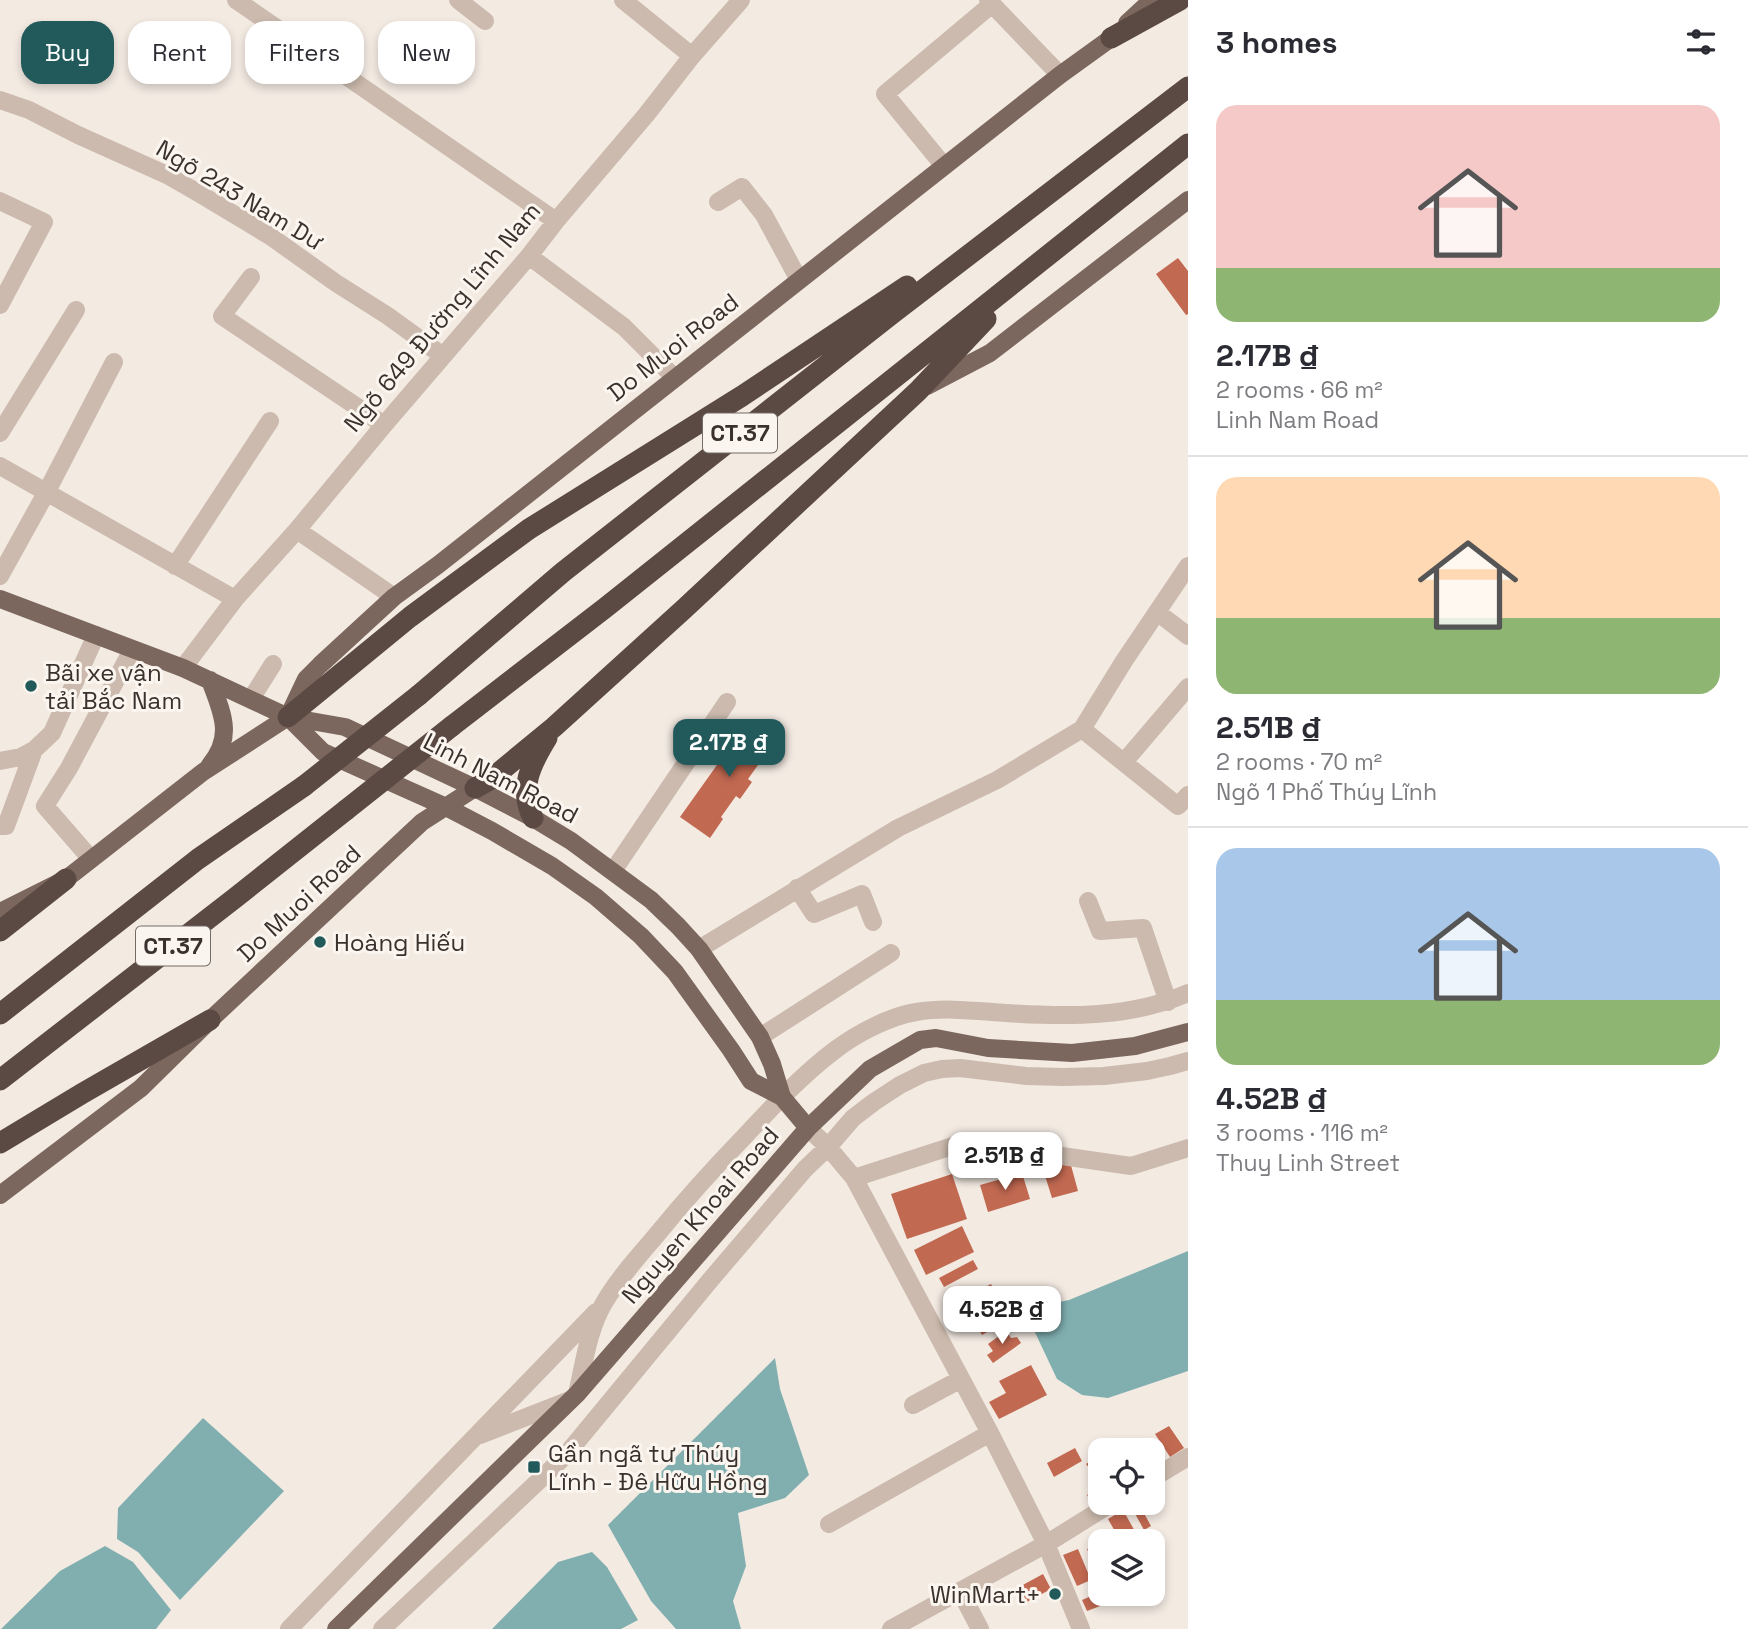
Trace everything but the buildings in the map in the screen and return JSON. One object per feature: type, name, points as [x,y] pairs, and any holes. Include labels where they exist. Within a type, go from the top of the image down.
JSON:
[{"type":"highway","points":[[1111,37],[1180,0]]},
{"type":"highway","name":"CT.37","points":[[0,1014],[198,859],[304,786],[419,695],[563,572],[893,313],[1188,87]]},
{"type":"highway","name":"CT.37","points":[[0,1080],[605,608],[1188,144]]},
{"type":"highway","points":[[288,717],[410,617],[529,529],[742,396],[1069,178]]},
{"type":"highway","points":[[475,788],[491,779],[554,727],[704,591],[918,391],[1040,262]]},
{"type":"highway","points":[[533,818],[527,799],[527,779],[531,766],[554,727]]},
{"type":"highway","points":[[0,931],[66,879]]},
{"type":"highway","points":[[0,1143],[210,1020]]},
{"type":"main road","points":[[1111,37],[1152,0]]},
{"type":"main road","points":[[1111,37],[1168,0]]},
{"type":"main road","name":"Do Muoi Road","points":[[288,717],[306,679],[394,597],[1111,37]]},
{"type":"main road","points":[[918,391],[990,353],[1188,200]]},
{"type":"main road","name":"Linh Nam Road","points":[[0,600],[183,668],[288,717],[345,727],[475,788],[571,841],[650,901],[699,949],[760,1037],[782,1097]]},
{"type":"main road","points":[[204,772],[216,757],[224,725],[220,705],[210,680]]},
{"type":"main road","points":[[0,912],[66,879],[204,772],[288,717]]},
{"type":"main road","name":"Linh Nam Road","points":[[288,717],[323,752],[444,806],[552,866],[596,897],[641,936],[675,972],[751,1081],[782,1097],[808,1128]]},
{"type":"main road","name":"Do Muoi Road","points":[[0,1195],[141,1088],[422,822],[475,788]]},
{"type":"main road","name":"Nguyen Khoai Road","points":[[336,1629],[573,1397],[808,1128],[870,1069],[920,1040],[936,1038],[988,1048],[1072,1053],[1135,1046],[1188,1032]]},
{"type":"street","points":[[236,0],[556,220]]},
{"type":"street","points":[[458,0],[485,21]]},
{"type":"street","points":[[623,0],[692,56]]},
{"type":"street","name":"Ngõ 649 Đường Lĩnh Nam","points":[[183,668],[235,599],[297,530],[741,0]]},
{"type":"street","points":[[944,166],[886,94],[990,2],[1060,75]]},
{"type":"street","name":"Ngõ 243 Nam Dư","points":[[0,100],[29,110],[167,175],[195,191],[270,236],[443,356]]},
{"type":"street","points":[[718,202],[742,187],[764,215],[799,280]]},
{"type":"street","points":[[0,201],[44,222],[0,305]]},
{"type":"street","points":[[528,256],[624,327],[674,377]]},
{"type":"street","points":[[251,277],[222,316],[384,425]]},
{"type":"street","points":[[0,433],[76,310]]},
{"type":"street","points":[[0,576],[114,362]]},
{"type":"street","points":[[175,566],[270,421]]},
{"type":"street","points":[[0,466],[235,599]]},
{"type":"street","points":[[297,530],[394,597]]},
{"type":"street","points":[[699,949],[898,828],[997,780],[1082,729],[1188,566]]},
{"type":"street","points":[[1157,612],[1188,636]]},
{"type":"street","points":[[0,761],[21,757],[34,750],[52,733],[96,635]]},
{"type":"street","points":[[91,859],[45,806],[69,768],[132,650]]},
{"type":"street","points":[[251,699],[273,664]]},
{"type":"street","points":[[1124,762],[1188,687]]},
{"type":"street","points":[[613,871],[727,702]]},
{"type":"street","points":[[1082,729],[1178,806],[1188,795]]},
{"type":"street","points":[[0,826],[6,826],[34,750]]},
{"type":"street","points":[[797,888],[814,914],[862,894],[873,922]]},
{"type":"street","points":[[1088,901],[1100,931],[1143,928],[1168,1002]]},
{"type":"street","points":[[760,1037],[891,953]]},
{"type":"street","name":"Nguyen Khoai Road","points":[[603,1304],[626,1271],[681,1204],[782,1097],[836,1049],[860,1034],[886,1021],[914,1012],[943,1009],[1060,1015],[1099,1014],[1168,1002],[1188,993]]},
{"type":"street","points":[[382,1629],[565,1455],[796,1179],[853,1118],[874,1102],[924,1073],[942,1069],[960,1068],[1026,1076],[1104,1076],[1147,1071],[1188,1061]]},
{"type":"street","points":[[808,1128],[854,1178],[1046,1544],[1081,1629]]},
{"type":"street","points":[[854,1178],[965,1142],[1131,1166],[1188,1148]]},
{"type":"street","points":[[474,1438],[573,1397],[590,1337],[603,1304]]},
{"type":"street","points":[[289,1629],[603,1304]]},
{"type":"street","points":[[913,1405],[961,1379]]},
{"type":"street","points":[[829,1524],[990,1433]]},
{"type":"street","points":[[1165,1471],[1188,1457]]},
{"type":"street","points":[[891,1629],[1046,1544],[1093,1515]]},
{"type":"street","points":[[960,1591],[980,1629]]},
{"type":"water","points":[[1188,1251],[1188,1371],[1108,1398],[1082,1395],[1057,1379],[1024,1309],[1069,1300]]},
{"type":"water","points":[[775,1358],[780,1389],[809,1475],[785,1498],[738,1513],[746,1566],[733,1601],[741,1629],[676,1629],[651,1601],[608,1525]]},
{"type":"water","points":[[203,1418],[284,1491],[180,1600],[138,1552],[117,1539],[118,1508]]},
{"type":"water","points":[[105,1546],[133,1562],[171,1610],[156,1629],[1,1629],[60,1571]]},
{"type":"water","points":[[592,1552],[607,1567],[638,1620],[621,1629],[492,1629],[558,1562]]},
{"type":"place","name":"Bãi xe vận tải Bắc Nam","points":[[31,686]]},
{"type":"place","name":"Hoàng Hiếu","points":[[320,942]]},
{"type":"place","name":"Gần ngã tư Thúy Lĩnh - Đê Hữu Hồng","points":[[534,1467]]},
{"type":"place","name":"WinMart+","points":[[1055,1594]]}]
